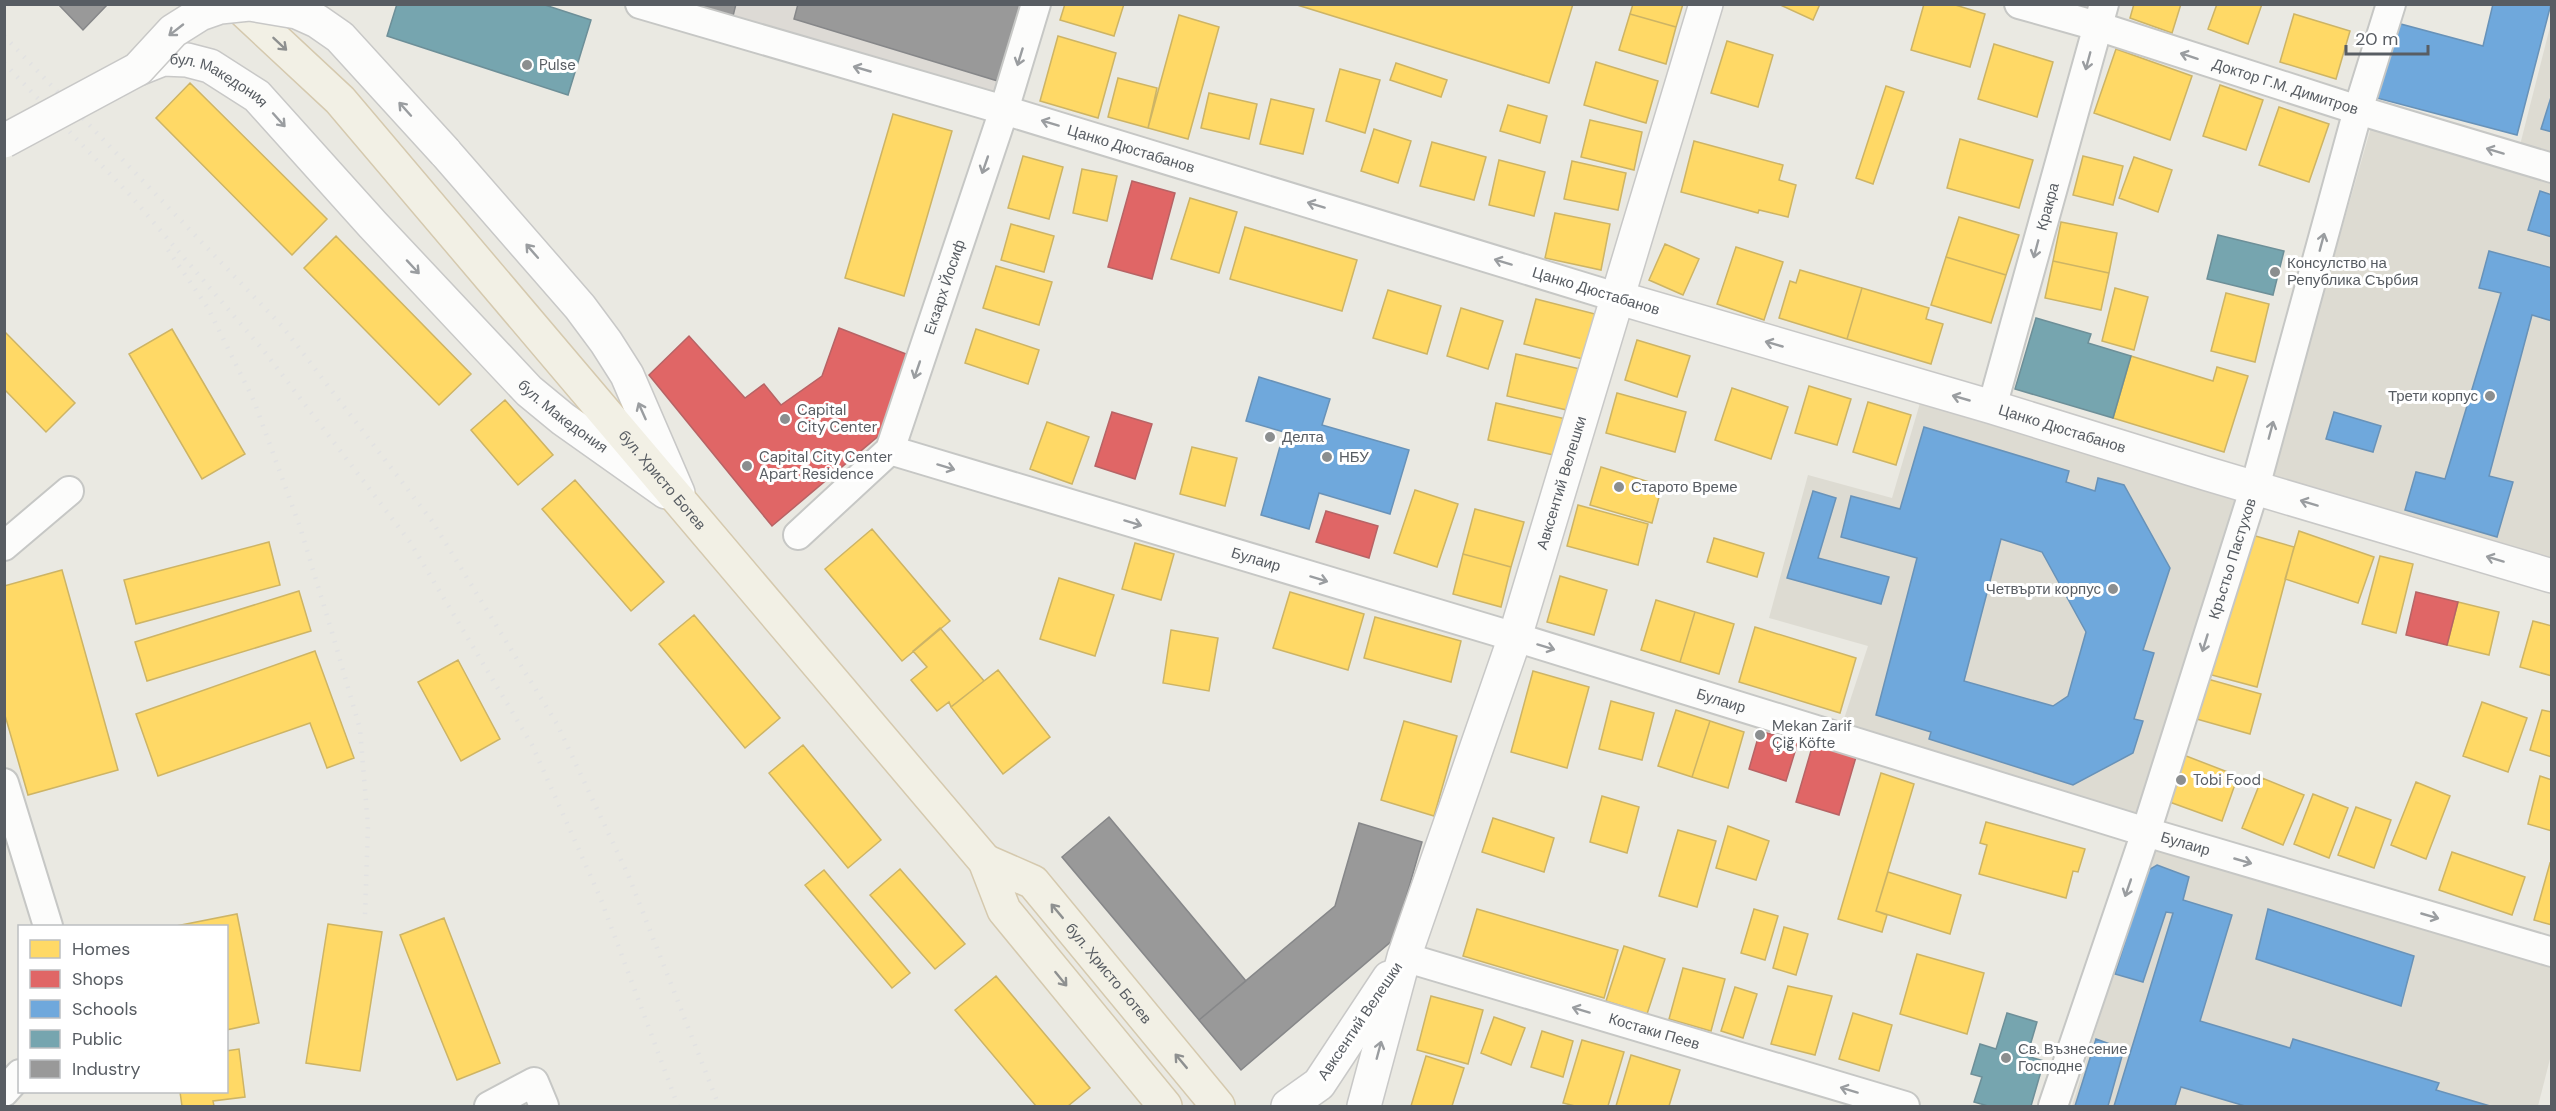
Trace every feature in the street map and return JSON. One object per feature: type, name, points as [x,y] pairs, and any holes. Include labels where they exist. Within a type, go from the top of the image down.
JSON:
[{"type":"main road","name":"бул. Христо Ботев","points":[[237,4],[340,100],[985,861],[1004,910],[1165,1107]]},
{"type":"main road","name":"бул. Христо Ботев","points":[[286,4],[340,100]]},
{"type":"main road","name":"бул. Христо Ботев","points":[[985,861],[1033,882],[1218,1107]]},
{"type":"street","name":"бул. Македония","points":[[138,69],[173,31],[200,14],[220,7],[249,4],[297,12],[340,37],[445,152],[580,307],[606,342],[627,375],[682,503]]},
{"type":"street","name":"Екзарх Йосиф","points":[[798,535],[890,450],[1004,110],[1036,4]]},
{"type":"street","name":"Авксентий Велешки","points":[[1364,1107],[1404,957],[1515,637],[1706,4]]},
{"type":"street","name":"Доктор Г.М. Димитров","points":[[2019,4],[2101,15],[2358,110],[2552,168]]},
{"type":"street","name":"Кръстьо Пастухов","points":[[2053,1107],[2146,832],[2255,487],[2358,110],[2391,4]]},
{"type":"street","name":"Цанко Дюстабанов","points":[[651,6],[1004,110],[1619,297],[1992,406],[2208,474],[2552,576]]},
{"type":"street","name":"Кракра","points":[[1992,406],[2101,15]]},
{"type":"street","name":"бул. Македония","points":[[4,141],[138,69],[163,59],[187,60],[210,66],[257,96],[373,225],[529,391],[586,436],[682,503]]},
{"type":"street","name":"Булаир","points":[[890,450],[1515,637],[1829,736],[2146,832],[2552,952]]},
{"type":"street","points":[[4,546],[69,491]]},
{"type":"street","points":[[4,783],[47,925]]},
{"type":"street","name":"Авксентий Велешки","points":[[1288,1107],[1319,1084],[1404,957]]},
{"type":"street","name":"Костаки Пеев","points":[[1404,957],[1905,1107]]},
{"type":"street","points":[[4,1092],[18,1076]]},
{"type":"street","points":[[489,1107],[534,1082],[544,1107]]},
{"type":"shaded area","points":[[656,4],[1036,5],[1004,110]]},
{"type":"shaded area","points":[[2551,23],[2551,154],[2520,145]]},
{"type":"shaded area","points":[[2372,124],[2551,178],[2551,558],[2271,475]]},
{"type":"shaded area","points":[[1920,403],[2242,494],[2140,823],[1841,728],[1868,646],[1769,618],[1808,475],[1892,498]],"holes":[[[1924,427],[2069,471],[2066,482],[2095,491],[2099,478],[2124,485],[2170,568],[2143,650],[2154,653],[2134,719],[2143,721],[2132,753],[2073,785],[1929,739],[1931,732],[1876,715],[1917,558],[1841,536],[1851,496],[1900,509]]]},
{"type":"shaded area","points":[[2001,539],[2042,552],[2086,632],[2068,696],[2053,706],[1964,681]]},
{"type":"shaded area","points":[[2153,846],[2551,966],[2551,1055],[2538,1106],[2072,1106]]},
{"type":"building: Homes","points":[[1065,4],[1124,4],[1114,36],[1060,20]]},
{"type":"building: Homes","points":[[1294,4],[1573,4],[1549,83]]},
{"type":"building: Homes","points":[[1633,4],[1683,4],[1676,27],[1630,14]]},
{"type":"building: Homes","points":[[1778,4],[1820,4],[1813,20]]},
{"type":"building: Homes","points":[[1924,4],[1952,4],[1985,14],[1970,67],[1911,50]]},
{"type":"building: Homes","points":[[2134,4],[2181,4],[2172,33],[2130,18]]},
{"type":"building: Homes","points":[[2217,4],[2262,4],[2248,44],[2208,29]]},
{"type":"building: Homes","points":[[1630,14],[1676,27],[1666,64],[1619,50]]},
{"type":"building: Homes","points":[[2294,14],[2350,31],[2336,79],[2280,62]]},
{"type":"building: Homes","points":[[1179,15],[1219,27],[1188,139],[1148,128]]},
{"type":"building: Homes","points":[[1058,36],[1116,53],[1098,118],[1040,101]]},
{"type":"building: Homes","points":[[1727,41],[1773,55],[1758,107],[1711,93]]},
{"type":"building: Homes","points":[[1994,44],[2053,62],[2037,117],[1978,99]]},
{"type":"building: Homes","points":[[2116,49],[2192,76],[2170,140],[2094,113]]},
{"type":"building: Homes","points":[[1596,62],[1658,81],[1646,123],[1584,105]]},
{"type":"building: Homes","points":[[1396,63],[1447,80],[1441,97],[1390,80]]},
{"type":"building: Homes","points":[[1340,69],[1380,80],[1365,133],[1326,121]]},
{"type":"building: Homes","points":[[1118,78],[1157,88],[1148,128],[1108,117]]},
{"type":"building: Homes","points":[[190,83],[327,219],[292,255],[156,118]]},
{"type":"building: Homes","points":[[2220,85],[2263,100],[2246,150],[2203,136]]},
{"type":"building: Homes","points":[[1886,86],[1904,92],[1873,184],[1856,178]]},
{"type":"building: Homes","points":[[1209,93],[1257,104],[1249,139],[1201,128]]},
{"type":"building: Homes","points":[[1271,99],[1314,109],[1303,154],[1260,144]]},
{"type":"building: Homes","points":[[1508,105],[1547,116],[1540,143],[1500,131]]},
{"type":"building: Homes","points":[[2279,107],[2329,124],[2309,182],[2259,165]]},
{"type":"building: Homes","points":[[893,114],[952,131],[904,296],[845,278]]},
{"type":"building: Homes","points":[[1590,120],[1642,132],[1634,170],[1581,157]]},
{"type":"building: Homes","points":[[1374,129],[1411,141],[1398,183],[1361,171]]},
{"type":"building: Homes","points":[[1960,139],[2033,160],[2019,208],[1947,188]]},
{"type":"building: Homes","points":[[1694,141],[1783,165],[1779,180],[1796,185],[1788,217],[1759,210],[1758,213],[1681,192]]},
{"type":"building: Homes","points":[[1432,142],[1486,157],[1474,200],[1420,186]]},
{"type":"building: Homes","points":[[1023,156],[1063,167],[1049,219],[1008,208]]},
{"type":"building: Homes","points":[[2083,156],[2123,166],[2113,205],[2073,195]]},
{"type":"building: Homes","points":[[2134,157],[2172,170],[2158,212],[2119,198]]},
{"type":"building: Homes","points":[[1499,160],[1545,172],[1534,216],[1489,205]]},
{"type":"building: Homes","points":[[1572,161],[1626,173],[1618,210],[1564,199]]},
{"type":"building: Homes","points":[[1082,169],[1117,176],[1107,221],[1073,213]]},
{"type":"building: Homes","points":[[1190,198],[1237,212],[1219,273],[1171,259]]},
{"type":"building: Homes","points":[[1555,213],[1610,224],[1601,270],[1545,258]]},
{"type":"building: Homes","points":[[1959,217],[2019,235],[2006,275],[1946,257]]},
{"type":"building: Homes","points":[[2061,222],[2117,233],[2109,273],[2053,261]]},
{"type":"building: Homes","points":[[1011,224],[1054,236],[1044,272],[1001,260]]},
{"type":"building: Homes","points":[[1245,227],[1357,260],[1342,311],[1230,279]]},
{"type":"building: Homes","points":[[336,236],[471,374],[439,405],[304,268]]},
{"type":"building: Homes","points":[[1665,244],[1699,259],[1683,295],[1649,280]]},
{"type":"building: Homes","points":[[1736,247],[1783,262],[1764,320],[1717,304]]},
{"type":"building: Homes","points":[[1946,257],[2006,275],[1991,323],[1931,305]]},
{"type":"building: Homes","points":[[2053,261],[2109,273],[2101,310],[2045,298]]},
{"type":"building: Homes","points":[[996,266],[1052,282],[1039,325],[983,308]]},
{"type":"building: Homes","points":[[1800,270],[1862,288],[1847,339],[1779,318],[1790,281],[1796,283]]},
{"type":"building: Homes","points":[[1862,288],[1929,308],[1926,319],[1943,324],[1931,364],[1847,339]]},
{"type":"building: Homes","points":[[2115,288],[2148,297],[2134,350],[2102,341]]},
{"type":"building: Homes","points":[[1388,290],[1441,306],[1427,354],[1373,338]]},
{"type":"building: Homes","points":[[2226,293],[2269,304],[2255,362],[2211,351]]},
{"type":"building: Homes","points":[[1536,299],[1595,314],[1583,359],[1524,344]]},
{"type":"building: Homes","points":[[1461,308],[1503,321],[1488,369],[1447,356]]},
{"type":"building: Homes","points":[[172,329],[245,454],[202,479],[129,354]]},
{"type":"building: Homes","points":[[976,329],[1039,350],[1028,384],[965,363]]},
{"type":"building: Homes","points":[[4,331],[75,403],[46,432],[4,389]]},
{"type":"building: Homes","points":[[1637,340],[1690,356],[1677,397],[1625,380]]},
{"type":"building: Homes","points":[[1516,354],[1580,369],[1571,411],[1507,396]]},
{"type":"building: Homes","points":[[2131,356],[2213,381],[2217,367],[2248,376],[2224,452],[2113,418]]},
{"type":"building: Homes","points":[[1809,386],[1851,399],[1837,445],[1795,433]]},
{"type":"building: Homes","points":[[1732,388],[1788,407],[1771,459],[1715,440]]},
{"type":"building: Homes","points":[[1617,393],[1686,412],[1675,452],[1606,433]]},
{"type":"building: Homes","points":[[505,400],[553,455],[518,485],[471,430]]},
{"type":"building: Homes","points":[[1868,402],[1911,415],[1896,465],[1853,452]]},
{"type":"building: Homes","points":[[1496,403],[1566,419],[1558,456],[1488,440]]},
{"type":"building: Homes","points":[[1047,422],[1089,437],[1072,484],[1030,469]]},
{"type":"building: Homes","points":[[1192,447],[1237,458],[1225,506],[1180,494]]},
{"type":"building: Homes","points":[[1601,467],[1662,486],[1652,523],[1590,505]]},
{"type":"building: Homes","points":[[575,480],[664,582],[631,611],[542,509]]},
{"type":"building: Homes","points":[[1415,490],[1458,504],[1437,567],[1394,553]]},
{"type":"building: Homes","points":[[1578,505],[1648,524],[1638,565],[1567,546]]},
{"type":"building: Homes","points":[[1475,509],[1524,522],[1511,567],[1463,554]]},
{"type":"building: Homes","points":[[872,529],[950,621],[902,661],[825,569]]},
{"type":"building: Homes","points":[[2299,531],[2374,557],[2358,603],[2285,579]]},
{"type":"building: Homes","points":[[2245,533],[2294,547],[2257,687],[2208,674]]},
{"type":"building: Homes","points":[[1714,538],[1764,553],[1757,577],[1707,562]]},
{"type":"building: Homes","points":[[269,542],[280,585],[136,624],[124,580]]},
{"type":"building: Homes","points":[[1135,543],[1174,554],[1161,600],[1122,589]]},
{"type":"building: Homes","points":[[1463,554],[1511,567],[1501,607],[1453,594]]},
{"type":"building: Homes","points":[[2380,556],[2413,564],[2396,633],[2362,624]]},
{"type":"building: Homes","points":[[62,570],[118,770],[28,795],[4,712],[4,586]]},
{"type":"building: Homes","points":[[1560,576],[1607,590],[1594,635],[1547,622]]},
{"type":"building: Homes","points":[[1059,578],[1114,595],[1095,656],[1040,639]]},
{"type":"building: Homes","points":[[299,591],[311,631],[147,681],[135,642]]},
{"type":"building: Homes","points":[[1290,592],[1364,614],[1348,670],[1273,648]]},
{"type":"building: Homes","points":[[1656,600],[1695,612],[1680,662],[1641,650]]},
{"type":"building: Homes","points":[[2458,602],[2499,612],[2489,655],[2447,645]]},
{"type":"building: Homes","points":[[1695,612],[1734,624],[1719,674],[1680,662]]},
{"type":"building: Homes","points":[[694,615],[780,718],[745,748],[659,644]]},
{"type":"building: Homes","points":[[1375,617],[1461,641],[1451,682],[1364,658]]},
{"type":"building: Homes","points":[[2533,621],[2552,626],[2552,676],[2520,667]]},
{"type":"building: Homes","points":[[1755,627],[1856,658],[1840,713],[1739,682]]},
{"type":"building: Homes","points":[[940,628],[984,681],[951,707],[949,702],[937,711],[911,680],[927,667],[913,651]]},
{"type":"building: Homes","points":[[1171,630],[1218,638],[1209,691],[1163,683]]},
{"type":"building: Homes","points":[[315,651],[354,758],[327,768],[310,723],[158,776],[136,714]]},
{"type":"building: Homes","points":[[458,660],[500,739],[461,761],[418,682]]},
{"type":"building: Homes","points":[[998,670],[1050,737],[1003,774],[951,707]]},
{"type":"building: Homes","points":[[1533,671],[1589,687],[1567,768],[1511,752]]},
{"type":"building: Homes","points":[[2204,678],[2261,694],[2250,734],[2193,718]]},
{"type":"building: Homes","points":[[1611,701],[1654,713],[1642,760],[1599,749]]},
{"type":"building: Homes","points":[[2482,702],[2527,718],[2508,772],[2463,756]]},
{"type":"building: Homes","points":[[1676,710],[1710,721],[1692,777],[1658,766]]},
{"type":"building: Homes","points":[[2542,710],[2552,712],[2552,757],[2530,750]]},
{"type":"building: Homes","points":[[1404,721],[1457,736],[1434,816],[1381,800]]},
{"type":"building: Homes","points":[[1710,721],[1744,732],[1728,788],[1692,777]]},
{"type":"building: Homes","points":[[803,745],[881,840],[848,868],[769,773]]},
{"type":"building: Homes","points":[[2181,754],[2238,776],[2222,821],[2164,800]]},
{"type":"building: Homes","points":[[1881,773],[1914,784],[1876,911],[1887,915],[1882,932],[1838,919]]},
{"type":"building: Homes","points":[[2540,776],[2552,780],[2552,831],[2528,824]]},
{"type":"building: Homes","points":[[2262,778],[2304,795],[2283,845],[2242,828]]},
{"type":"building: Homes","points":[[2416,782],[2450,796],[2426,859],[2391,845]]},
{"type":"building: Homes","points":[[2313,794],[2348,808],[2329,858],[2294,844]]},
{"type":"building: Homes","points":[[1602,796],[1639,807],[1627,853],[1590,842]]},
{"type":"building: Homes","points":[[2356,807],[2391,820],[2374,868],[2338,855]]},
{"type":"building: Homes","points":[[1493,818],[1554,838],[1544,872],[1482,852]]},
{"type":"building: Homes","points":[[1986,822],[2085,849],[2078,872],[2073,871],[2066,898],[1979,874],[1987,845],[1980,843]]},
{"type":"building: Homes","points":[[1728,826],[1769,841],[1756,880],[1716,868]]},
{"type":"building: Homes","points":[[1678,830],[1716,841],[1697,907],[1659,896]]},
{"type":"building: Homes","points":[[2452,852],[2525,877],[2512,915],[2439,890]]},
{"type":"building: Homes","points":[[2550,863],[2552,864],[2552,925],[2534,920]]},
{"type":"building: Homes","points":[[900,869],[965,944],[935,969],[870,895]]},
{"type":"building: Homes","points":[[824,870],[910,973],[892,988],[805,885]]},
{"type":"building: Homes","points":[[1888,872],[1961,895],[1950,934],[1876,911]]},
{"type":"building: Homes","points":[[1477,909],[1618,950],[1604,998],[1463,956]]},
{"type":"building: Homes","points":[[1754,909],[1778,916],[1765,960],[1741,953]]},
{"type":"building: Homes","points":[[237,914],[259,1023],[228,1030],[228,925],[181,925]]},
{"type":"building: Homes","points":[[444,918],[500,1063],[457,1080],[400,935]]},
{"type":"building: Homes","points":[[328,924],[382,932],[360,1071],[306,1063]]},
{"type":"building: Homes","points":[[1784,927],[1808,934],[1796,975],[1773,968]]},
{"type":"building: Homes","points":[[1624,946],[1665,959],[1647,1014],[1606,1001]]},
{"type":"building: Homes","points":[[1917,954],[1984,973],[1967,1034],[1900,1014]]},
{"type":"building: Homes","points":[[1683,968],[1725,979],[1711,1031],[1669,1019]]},
{"type":"building: Homes","points":[[996,976],[1090,1088],[1068,1106],[1036,1106],[955,1010]]},
{"type":"building: Homes","points":[[1788,986],[1832,996],[1815,1055],[1771,1044]]},
{"type":"building: Homes","points":[[1735,987],[1757,994],[1743,1038],[1721,1031]]},
{"type":"building: Homes","points":[[1431,996],[1483,1010],[1468,1064],[1417,1050]]},
{"type":"building: Homes","points":[[1853,1013],[1892,1025],[1879,1071],[1839,1059]]},
{"type":"building: Homes","points":[[1494,1017],[1525,1028],[1511,1065],[1481,1053]]},
{"type":"building: Homes","points":[[1542,1031],[1573,1041],[1563,1077],[1531,1067]]},
{"type":"building: Homes","points":[[1582,1040],[1624,1052],[1608,1106],[1575,1106],[1563,1103]]},
{"type":"building: Homes","points":[[239,1049],[245,1097],[213,1101],[214,1106],[182,1106],[180,1093],[228,1093],[228,1051]]},
{"type":"building: Homes","points":[[1631,1055],[1680,1070],[1669,1106],[1616,1106]]},
{"type":"building: Homes","points":[[1426,1056],[1464,1068],[1452,1106],[1411,1106]]},
{"type":"building: Shops","points":[[1132,181],[1175,193],[1152,279],[1108,267]]},
{"type":"building: Shops","name":"Capital City Center","points":[[839,328],[906,354],[882,433],[772,526],[649,375],[689,336],[745,398],[764,384],[781,405],[822,376]]},
{"type":"building: Shops","points":[[1112,412],[1152,424],[1135,479],[1095,466]]},
{"type":"building: Shops","points":[[1326,511],[1378,526],[1369,558],[1316,542]]},
{"type":"building: Shops","points":[[2416,592],[2458,602],[2447,645],[2406,635]]},
{"type":"building: Shops","points":[[1760,731],[1798,742],[1786,781],[1749,769]]},
{"type":"building: Shops","points":[[1813,744],[1856,757],[1839,815],[1796,802]]},
{"type":"building: Schools","points":[[2493,4],[2551,4],[2517,135],[2377,98],[2397,23],[2483,46]]},
{"type":"building: Schools","points":[[2552,94],[2552,132],[2541,129]]},
{"type":"building: Schools","points":[[2540,191],[2552,195],[2552,237],[2528,230]]},
{"type":"building: Schools","name":"Трети корпус","points":[[2489,251],[2552,268],[2552,321],[2532,315],[2489,476],[2513,482],[2497,537],[2405,510],[2416,472],[2445,479],[2501,293],[2479,288]]},
{"type":"building: Schools","points":[[1259,377],[1330,399],[1322,425],[1409,450],[1390,514],[1319,493],[1309,529],[1261,515],[1284,432],[1246,421]]},
{"type":"building: Schools","points":[[2334,412],[2381,426],[2373,452],[2326,439]]},
{"type":"building: Schools","name":"Четвърти корпус","points":[[1924,427],[2069,471],[2066,482],[2095,491],[2098,478],[2124,485],[2170,568],[2143,650],[2154,653],[2134,719],[2143,721],[2133,753],[2073,785],[1929,739],[1931,732],[1876,715],[1917,558],[1841,537],[1851,496],[1900,509]],"holes":[[[2001,539],[2042,552],[2086,632],[2068,696],[2053,706],[1964,681]]]},
{"type":"building: Schools","points":[[1813,491],[1836,498],[1818,558],[1889,577],[1881,604],[1787,578]]},
{"type":"building: Schools","points":[[2157,865],[2189,877],[2183,900],[2232,915],[2200,1021],[2290,1048],[2293,1039],[2439,1083],[2436,1090],[2490,1106],[2245,1106],[2181,1087],[2175,1106],[2114,1106],[2173,913],[2166,912],[2143,982],[2115,974],[2147,871]]},
{"type":"building: Schools","points":[[2268,909],[2414,956],[2401,1006],[2256,959]]},
{"type":"building: Schools","points":[[2096,1039],[2124,1049],[2108,1106],[2075,1106]]},
{"type":"building: Public","name":"Pulse","points":[[397,4],[542,4],[591,20],[568,95],[387,36]]},
{"type":"building: Public","points":[[2218,235],[2284,251],[2273,295],[2207,279]]},
{"type":"building: Public","points":[[2036,318],[2091,334],[2088,343],[2131,356],[2113,418],[2015,389]]},
{"type":"building: Public","name":"Св. Възнесение Господне","points":[[2007,1013],[2037,1022],[2027,1056],[2044,1061],[2031,1106],[1988,1106],[1974,1102],[1982,1077],[1971,1074],[1980,1044],[1996,1049]]},
{"type":"building: Industry","points":[[58,4],[108,4],[83,30]]},
{"type":"building: Industry","points":[[695,4],[736,4],[733,16]]},
{"type":"building: Industry","points":[[798,4],[1022,4],[1001,82],[794,19]]},
{"type":"building: Industry","points":[[1109,817],[1246,981],[1199,1020],[1062,857]]},
{"type":"building: Industry","points":[[1359,823],[1422,842],[1394,939],[1241,1070],[1199,1020],[1335,906]]},
{"type":"railway","points":[[4,36],[282,326],[432,521],[557,724],[629,877],[719,1106]]},
{"type":"railway","points":[[4,63],[130,195],[264,351],[410,542],[532,745],[600,897],[678,1106]]},
{"type":"railway","points":[[168,250],[208,308],[254,401],[300,527],[334,639],[360,729],[368,826],[365,916]]},
{"type":"place","name":"Pulse","points":[[527,65]]},
{"type":"place","name":"Консулство на Република Сърбия","points":[[2275,272]]},
{"type":"place","name":"Трети корпус","points":[[2490,396]]},
{"type":"place","name":"Capital City Center","points":[[785,419]]},
{"type":"place","name":"Делта","points":[[1270,437]]},
{"type":"place","name":"НБУ","points":[[1327,457]]},
{"type":"place","name":"Capital City Center Apart Residence","points":[[747,466]]},
{"type":"place","name":"Старото Време","points":[[1619,487]]},
{"type":"place","name":"Четвърти корпус","points":[[2113,589]]},
{"type":"place","name":"Mekan Zarif Çiğ Köfte","points":[[1760,735]]},
{"type":"place","name":"Tobi Food","points":[[2181,780]]},
{"type":"place","name":"Св. Възнесение Господне","points":[[2006,1058]]}]
